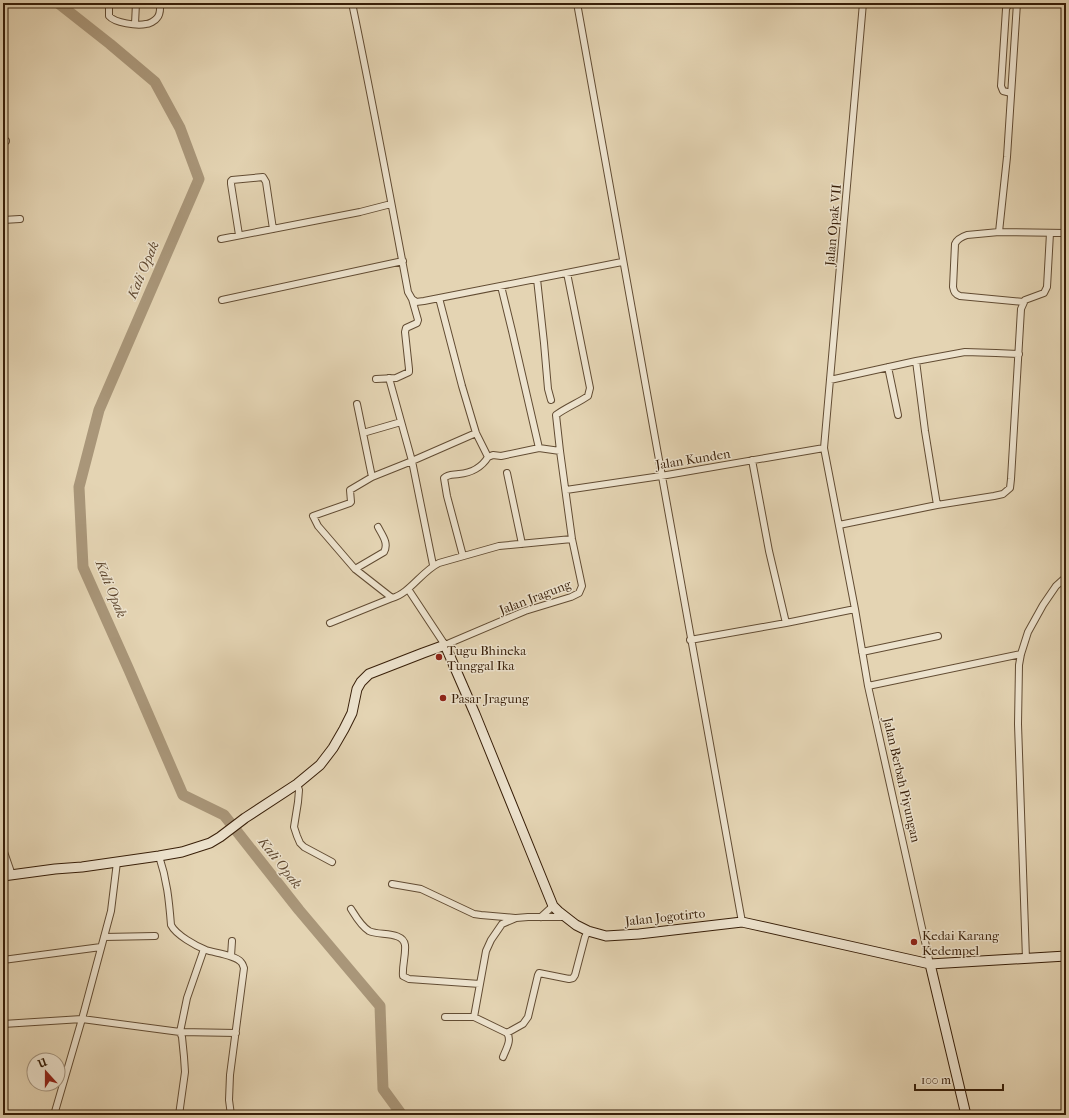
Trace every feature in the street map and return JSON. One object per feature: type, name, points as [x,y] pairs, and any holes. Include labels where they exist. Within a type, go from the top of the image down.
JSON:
[{"type":"street","points":[[109,3],[109,16],[111,18],[114,20],[135,24],[147,24],[157,18],[160,13],[160,3]]},
{"type":"street","points":[[135,24],[136,3]]},
{"type":"street","points":[[352,3],[380,136],[408,292],[412,299],[418,320],[417,323],[406,328],[405,332],[409,372],[396,378],[376,379]]},
{"type":"street","points":[[577,3],[622,262],[742,922]]},
{"type":"street","name":"Jalan Opak VII","points":[[824,448],[863,3]]},
{"type":"street","points":[[999,232],[1006,157],[1011,93],[1017,4],[1008,5],[1006,9],[1001,88],[1003,91],[1011,93]]},
{"type":"street","points":[[239,235],[231,184],[232,180],[263,177],[266,182],[272,229]]},
{"type":"street","points":[[221,239],[360,212],[391,204]]},
{"type":"street","points":[[3,220],[20,219]]},
{"type":"street","points":[[1024,302],[957,295],[954,292],[953,287],[956,240],[966,235],[999,232],[1066,233]]},
{"type":"street","points":[[839,525],[937,505],[994,496],[1003,494],[1010,488],[1020,320],[1025,300],[1044,293],[1047,287],[1050,233]]},
{"type":"street","points":[[222,300],[403,261]]},
{"type":"street","points":[[412,299],[416,302],[439,298],[622,262]]},
{"type":"street","name":"Jalan Jragung","points":[[445,645],[513,616],[571,598],[579,593],[582,586],[572,539],[556,415],[565,408],[588,396],[590,388],[567,273]]},
{"type":"street","points":[[537,279],[548,389],[551,400]]},
{"type":"street","points":[[501,286],[538,448]]},
{"type":"street","points":[[439,298],[476,433],[488,457]]},
{"type":"street","points":[[830,380],[965,352],[1019,354]]},
{"type":"street","points":[[916,361],[937,505]]},
{"type":"street","points":[[888,367],[898,414]]},
{"type":"street","points":[[389,378],[412,461],[433,565]]},
{"type":"street","points":[[357,404],[372,477]]},
{"type":"street","points":[[363,433],[401,422]]},
{"type":"street","points":[[392,598],[355,569],[318,526],[313,516],[350,503],[350,490],[372,477],[476,433]]},
{"type":"street","points":[[463,556],[447,496],[444,476],[465,474],[473,471],[486,461],[488,457],[493,455],[500,456],[538,448],[560,451]]},
{"type":"street","name":"Jalan Kunden","points":[[566,490],[661,476],[824,448]]},
{"type":"street","name":"Jalan Berbah Piyungan","points":[[824,448],[855,609],[868,686],[930,964],[966,1115]]},
{"type":"street","points":[[752,460],[769,551],[786,623]]},
{"type":"street","points":[[507,473],[522,544]]},
{"type":"street","points":[[355,569],[384,552],[386,549],[387,545],[378,527]]},
{"type":"street","points":[[330,623],[395,598],[408,589],[433,565],[499,546],[572,539]]},
{"type":"street","points":[[1026,959],[1018,724],[1019,665],[1028,632],[1043,605],[1056,586],[1066,576]]},
{"type":"street","points":[[3,849],[8,875],[117,862],[182,852],[200,847],[220,837],[297,784],[320,765],[333,748],[344,729],[352,714],[357,689],[361,682],[369,674],[445,645],[408,589]]},
{"type":"street","points":[[690,640],[855,609]]},
{"type":"street","points":[[862,652],[938,636]]},
{"type":"street","name":"Jalan Jogotirto","points":[[445,645],[475,714],[553,906],[576,925],[588,931],[606,936],[639,934],[742,922],[930,964],[1066,956]]},
{"type":"street","points":[[868,686],[1021,654]]},
{"type":"street","points":[[297,784],[299,790],[294,827],[300,843],[304,847],[332,862]]},
{"type":"street","points":[[159,856],[167,884],[171,925],[174,930],[178,934],[204,949],[231,956],[241,961],[244,968],[230,1075],[229,1100],[231,1115]]},
{"type":"street","points":[[54,1115],[111,911],[117,862]]},
{"type":"street","points":[[392,884],[421,889],[474,914],[516,918],[566,917]]},
{"type":"street","points":[[542,917],[553,906]]},
{"type":"street","points":[[351,909],[361,924],[369,930],[375,933],[401,938],[405,944],[403,971],[404,976],[409,979],[480,984]]},
{"type":"street","points":[[474,1017],[486,951],[491,940],[502,924],[516,918]]},
{"type":"street","points":[[508,1033],[523,1024],[528,1017],[538,975],[540,973],[569,979],[576,975],[585,937],[588,931]]},
{"type":"street","points":[[104,937],[155,936]]},
{"type":"street","points":[[231,956],[232,941]]},
{"type":"street","points":[[3,960],[101,947]]},
{"type":"street","points":[[179,1115],[185,1072],[182,1037],[180,1032],[187,998],[204,949]]},
{"type":"street","points":[[445,1017],[474,1017],[508,1033],[510,1040],[503,1056]]},
{"type":"street","points":[[3,1024],[82,1019],[180,1032],[236,1033]]},
{"type":"waterway","name":"Kali Opak","points":[[58,3],[155,82],[180,128],[199,179],[99,410],[79,487],[83,567],[183,795],[224,815],[299,910],[380,1006],[383,1089],[402,1115]]},
{"type":"place","name":"Tugu Bhineka Tunggal Ika","points":[[439,657]]},
{"type":"place","name":"Pasar Jragung","points":[[443,698]]},
{"type":"place","name":"Kedai Karang Kedempel","points":[[914,942]]}]
